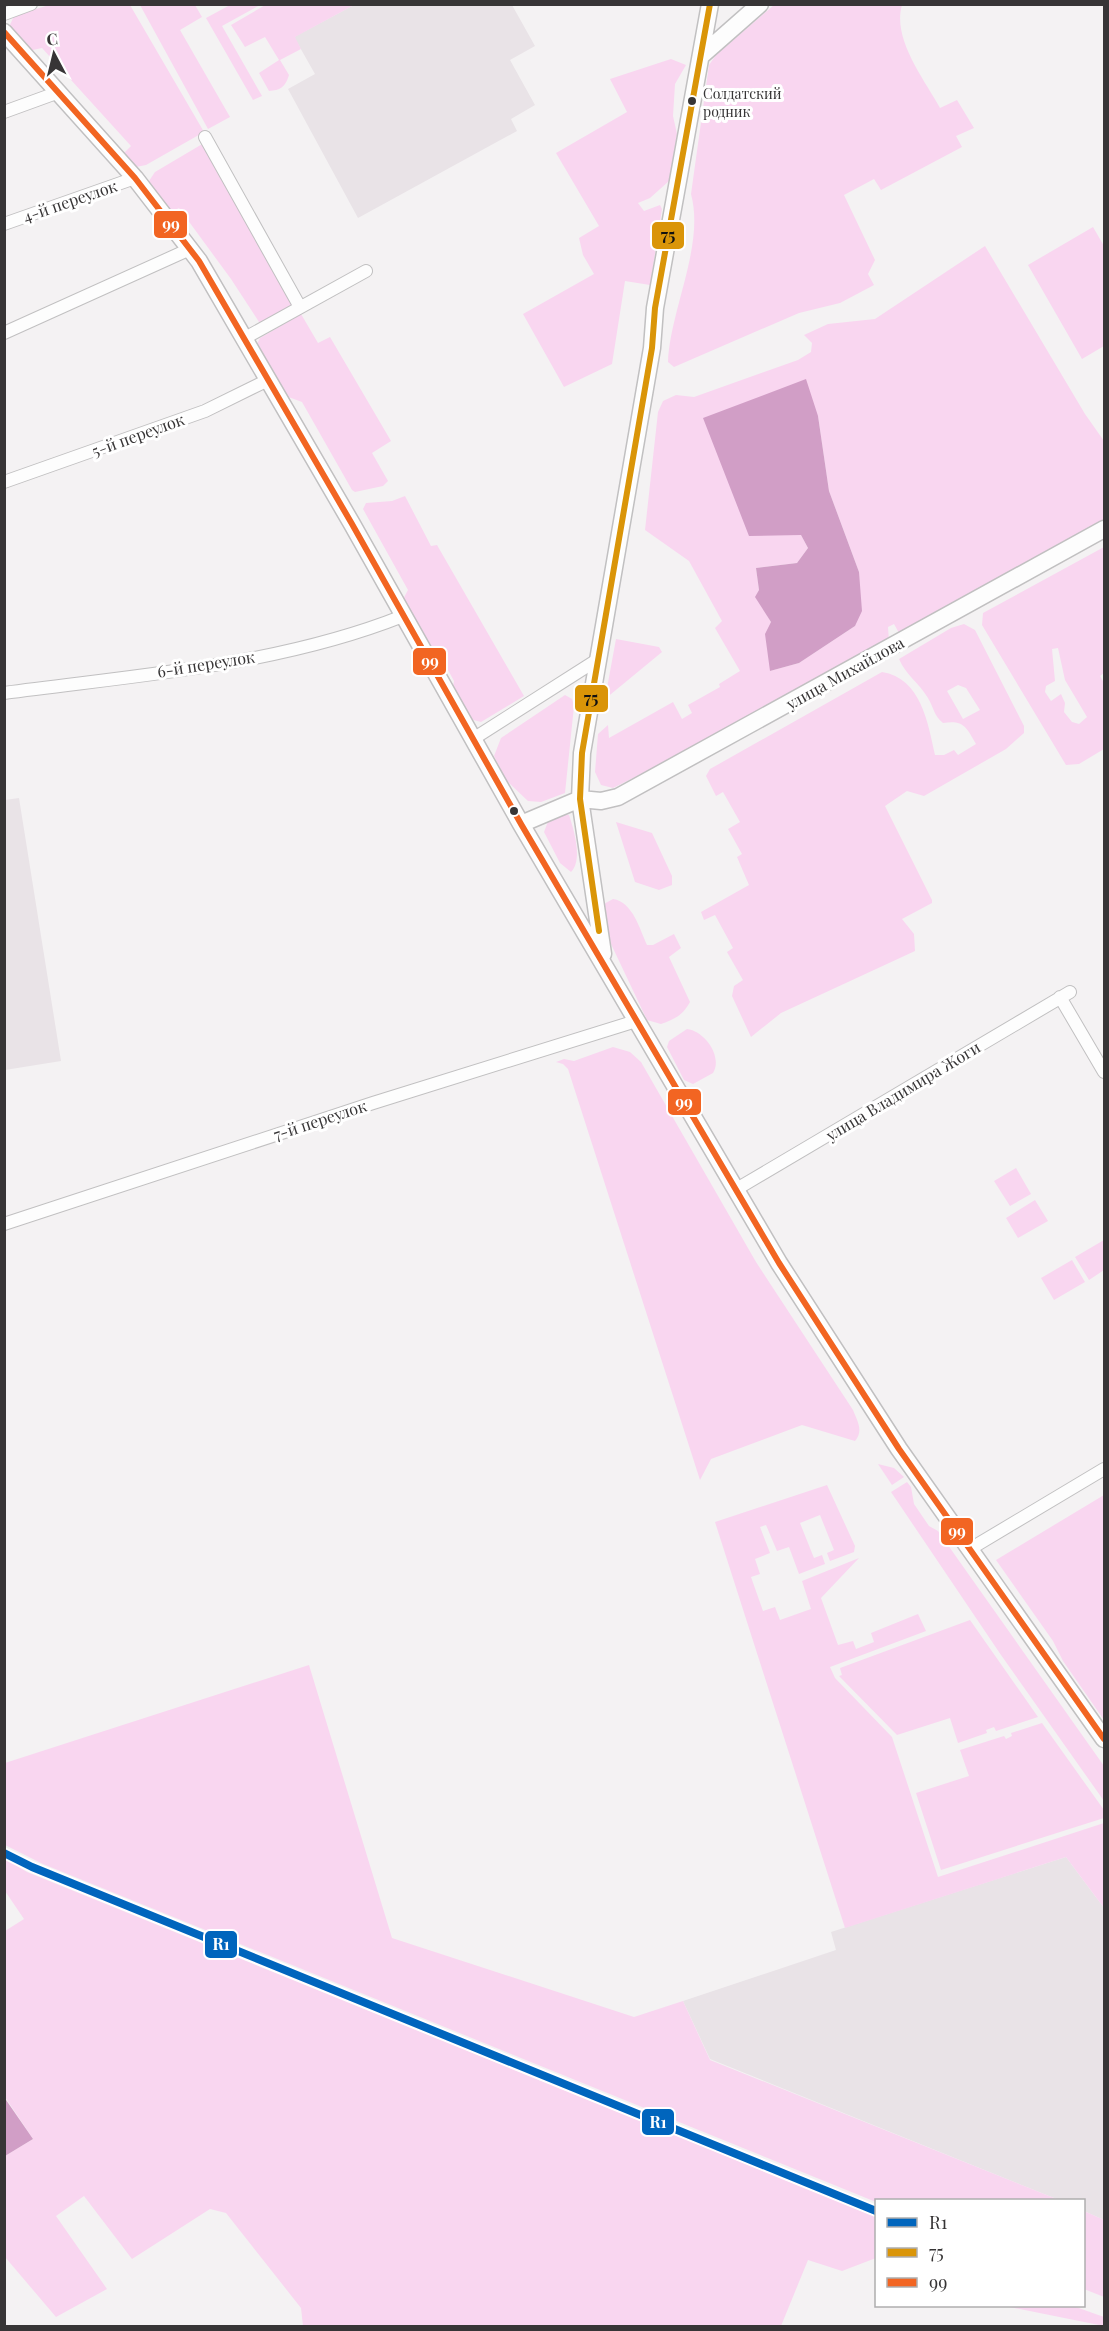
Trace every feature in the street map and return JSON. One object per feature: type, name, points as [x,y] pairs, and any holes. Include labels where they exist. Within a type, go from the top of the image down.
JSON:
[{"type":"main road","points":[[604,962],[580,799],[582,753],[652,348],[655,308],[710,4]]},
{"type":"main road","points":[[701,56],[760,4]]},
{"type":"main road","points":[[4,32],[135,178],[190,249],[244,338],[520,824],[604,962],[636,1021],[779,1263],[898,1449],[1104,1739]]},
{"type":"main road","name":"улица Михайлова","points":[[580,799],[601,801],[618,797],[1104,529]]},
{"type":"main road","points":[[520,824],[580,799]]},
{"type":"street","points":[[4,14],[31,4]]},
{"type":"street","points":[[4,112],[59,92]]},
{"type":"street","points":[[204,137],[300,307]]},
{"type":"street","name":"4-й переулок","points":[[4,224],[135,178]]},
{"type":"street","points":[[4,333],[190,249]]},
{"type":"street","points":[[244,338],[366,271]]},
{"type":"street","name":"5-й переулок","points":[[4,482],[205,411],[268,380]]},
{"type":"street","name":"6-й переулок","points":[[4,693],[238,660],[360,633],[403,616]]},
{"type":"street","points":[[473,739],[597,660]]},
{"type":"street","name":"улица Владимира Жоги","points":[[735,1190],[1065,995],[1104,1072]]},
{"type":"street","name":"7-й переулок","points":[[4,1224],[374,1103],[636,1021]]},
{"type":"street","points":[[970,1549],[1104,1469]]},
{"type":"shaded area","points":[[267,4],[354,4],[295,37],[301,49],[280,60],[289,75],[286,83],[282,88],[269,91],[259,73],[279,60],[265,37],[245,47],[231,25]]},
{"type":"shaded area","points":[[49,5],[130,5],[204,132],[146,165],[136,167],[126,159],[124,153],[131,146],[42,48],[28,51],[9,27],[14,16]]},
{"type":"shaded area","points":[[140,5],[195,5],[202,17],[180,30],[230,117],[208,129]]},
{"type":"shaded area","points":[[230,5],[260,5],[222,26],[262,96],[253,100],[206,18]]},
{"type":"shaded area","points":[[354,5],[512,5],[535,46],[510,60],[535,105],[511,119],[517,131],[358,218],[288,89],[315,74],[294,37]]},
{"type":"shaded area","points":[[774,5],[902,5],[901,31],[918,72],[940,108],[957,100],[974,128],[956,136],[962,147],[881,190],[874,179],[844,195],[875,260],[868,274],[874,285],[840,303],[799,313],[674,367],[668,362],[670,342],[694,234],[691,194],[709,65],[716,55]]},
{"type":"shaded area","points":[[671,59],[686,65],[675,84],[673,116],[677,134],[669,181],[650,198],[638,203],[644,211],[660,205],[662,209],[650,285],[625,281],[612,364],[564,387],[523,314],[594,274],[583,255],[579,238],[599,226],[556,153],[627,112],[610,79]]},
{"type":"shaded area","points":[[204,143],[295,307],[261,325],[231,279],[179,208],[171,212],[150,187],[149,181],[155,172]]},
{"type":"shaded area","points":[[1093,227],[1104,246],[1104,346],[1082,359],[1028,265]]},
{"type":"shaded area","points":[[985,246],[1085,414],[1104,441],[1104,522],[899,633],[894,624],[888,627],[889,641],[733,728],[613,788],[601,785],[595,772],[598,734],[608,725],[609,738],[673,702],[682,719],[692,713],[688,705],[720,687],[719,684],[740,671],[715,628],[722,621],[689,561],[645,530],[658,412],[663,401],[676,395],[694,397],[798,360],[811,352],[812,343],[804,335],[828,324],[875,319]],"holes":[[[818,416],[829,491],[859,572],[855,626],[799,663],[770,671],[771,622],[756,597],[759,590],[756,568],[797,563],[808,548],[801,535]]]},
{"type":"shaded area","points":[[301,314],[318,343],[330,337],[391,441],[372,453],[388,481],[383,486],[355,492],[352,490],[302,402],[283,395],[256,346],[260,338]]},
{"type":"shaded area","points":[[806,379],[818,416],[829,491],[859,572],[862,611],[855,626],[799,663],[770,671],[765,634],[771,622],[755,597],[759,590],[756,568],[797,563],[808,548],[801,535],[749,536],[703,418]]},
{"type":"shaded area","points":[[405,496],[431,546],[437,545],[524,696],[481,722],[470,719],[452,692],[454,681],[436,648],[426,645],[401,603],[408,590],[363,509],[366,503],[392,501]]},
{"type":"shaded area","points":[[1104,547],[1104,673],[1100,676],[1104,683],[1104,749],[1079,764],[1066,765],[982,625],[983,613]],"holes":[[[1058,648],[1065,680],[1087,717],[1079,724],[1072,722],[1064,712],[1065,703],[1061,694],[1051,701],[1045,692],[1046,686],[1055,681],[1052,649]]]},
{"type":"shaded area","points":[[964,624],[975,630],[1024,726],[1024,733],[1006,749],[924,796],[907,791],[885,806],[932,900],[932,903],[902,919],[914,934],[915,951],[781,1013],[751,1037],[732,996],[734,986],[743,980],[727,952],[733,948],[715,915],[704,920],[701,912],[749,885],[737,857],[742,854],[728,829],[740,822],[723,792],[716,796],[706,776],[710,769],[882,672],[895,676],[914,692],[925,716],[935,755],[944,755],[954,750],[958,755],[976,744],[960,724],[943,723],[940,720],[899,659],[951,628]],"holes":[[[958,685],[966,688],[980,710],[963,719],[947,691]]]},
{"type":"shaded area","points":[[616,639],[659,647],[662,652],[605,699]]},
{"type":"shaded area","points":[[565,695],[572,699],[574,706],[565,793],[541,802],[528,801],[506,780],[494,756],[501,738]]},
{"type":"shaded area","points":[[19,798],[61,1061],[5,1070],[5,800]]},
{"type":"shaded area","points":[[561,814],[569,815],[575,836],[577,853],[575,867],[571,872],[560,863],[544,832],[549,819]]},
{"type":"shaded area","points":[[616,822],[652,833],[672,876],[672,885],[659,890],[635,882]]},
{"type":"shaded area","points":[[613,899],[626,905],[631,911],[647,945],[653,945],[674,934],[681,948],[669,957],[690,1002],[678,1016],[661,1024],[647,1020],[611,944],[602,905]]},
{"type":"shaded area","points":[[687,1029],[700,1034],[706,1040],[716,1060],[713,1073],[693,1084],[684,1080],[667,1047],[669,1041]]},
{"type":"shaded area","points":[[613,1047],[630,1052],[641,1062],[756,1262],[853,1410],[859,1429],[855,1441],[802,1425],[711,1459],[700,1480],[568,1069],[556,1062],[564,1059],[574,1061]]},
{"type":"shaded area","points":[[1016,1168],[1031,1194],[1010,1206],[994,1181]]},
{"type":"shaded area","points":[[1035,1200],[1048,1221],[1018,1238],[1006,1218]]},
{"type":"shaded area","points":[[1104,1240],[1104,1270],[1089,1280],[1075,1257]]},
{"type":"shaded area","points":[[1072,1260],[1085,1282],[1054,1300],[1041,1278]]},
{"type":"shaded area","points":[[878,1464],[894,1468],[904,1477],[892,1485]]},
{"type":"shaded area","points":[[907,1482],[911,1487],[914,1504],[929,1526],[938,1531],[1104,1766],[1104,1801],[1001,1655],[891,1492]]},
{"type":"shaded area","points":[[827,1485],[855,1546],[854,1552],[830,1561],[827,1553],[834,1550],[820,1515],[800,1523],[814,1558],[822,1555],[825,1564],[799,1574],[789,1547],[777,1551],[766,1525],[760,1527],[770,1553],[755,1559],[760,1574],[751,1577],[763,1611],[775,1607],[780,1620],[811,1609],[802,1581],[859,1558],[821,1598],[838,1645],[853,1641],[856,1649],[874,1642],[871,1633],[918,1614],[926,1631],[830,1667],[835,1678],[892,1737],[938,1877],[1104,1823],[1104,1908],[1066,1857],[845,1928],[715,1522]]},
{"type":"shaded area","points":[[1104,1495],[1104,1720],[1063,1661],[1053,1641],[996,1560]]},
{"type":"shaded area","points":[[970,1620],[1038,1717],[996,1731],[994,1727],[986,1730],[987,1733],[958,1743],[950,1718],[897,1735],[839,1676],[842,1675],[840,1668]]},
{"type":"shaded area","points":[[309,1665],[392,1938],[634,2017],[683,2001],[710,2060],[1057,2199],[875,2199],[875,2202],[43,1864],[5,1845],[5,1763]]},
{"type":"shaded area","points":[[1042,1723],[1104,1810],[1104,1818],[941,1870],[916,1793],[969,1776],[960,1750],[1004,1736],[1006,1739],[1012,1736],[1011,1733]]},
{"type":"shaded area","points":[[1066,1857],[1104,1908],[1104,2220],[1085,2211],[1085,2199],[1057,2199],[710,2059],[683,2001],[836,1950],[831,1932]]},
{"type":"shaded area","points":[[4,1858],[27,1872],[875,2217],[875,2258],[842,2271],[808,2260],[781,2326],[303,2326],[301,2308],[226,2213],[210,2209],[132,2259],[84,2196],[56,2216],[107,2289],[56,2317],[5,2257],[5,2156],[33,2139],[5,2097],[5,1931],[24,1919],[5,1891]]},
{"type":"shaded area","points":[[4,2097],[33,2139],[5,2156],[4,2156]]},
{"type":"shaded area","points":[[1085,2211],[1104,2220],[1104,2297],[1085,2289]]},
{"type":"shaded area","points":[[1010,2307],[1076,2307],[1104,2317],[1104,2326]]},
{"type":"transit line","name":"75","points":[[599,931],[580,799],[582,753],[652,348],[655,308],[710,4]]},
{"type":"transit line","name":"99","points":[[4,32],[135,178],[199,261],[352,524],[521,824],[779,1263],[899,1449],[1104,1739]]},
{"type":"transit line","name":"R1","points":[[4,1853],[32,1867],[875,2211]]},
{"type":"place","name":"Солдатский родник","points":[[692,101]]}]
